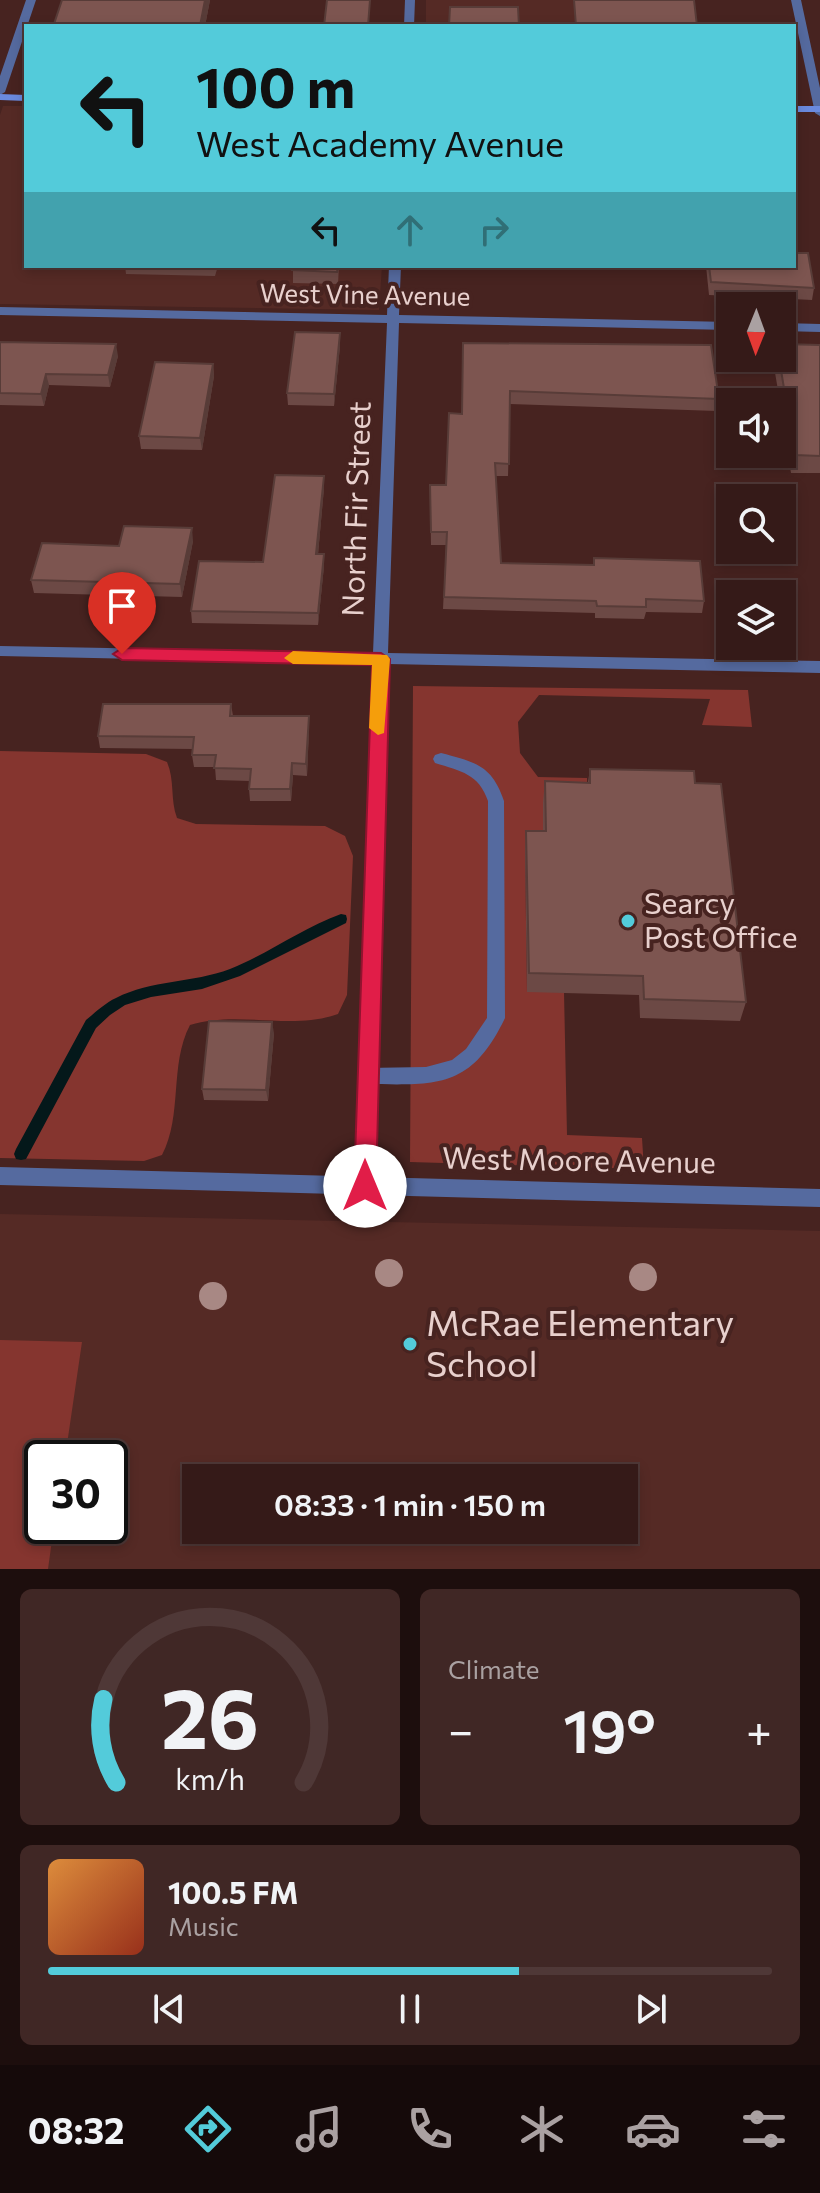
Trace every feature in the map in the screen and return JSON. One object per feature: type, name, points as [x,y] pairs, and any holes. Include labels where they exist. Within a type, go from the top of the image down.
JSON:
[{"type":"main road","points":[[0,94],[24,98]]},
{"type":"main road","points":[[796,109],[820,111]]},
{"type":"street","points":[[0,94],[31,0]]},
{"type":"street","points":[[409,24],[410,0]]},
{"type":"street","points":[[796,0],[820,111]]},
{"type":"street","name":"North Fir Street","points":[[365,1186],[366,1076],[395,268]]},
{"type":"street","name":"West Vine Avenue","points":[[0,311],[716,326]]},
{"type":"street","points":[[796,327],[820,328]]},
{"type":"street","points":[[0,651],[820,667]]},
{"type":"street","points":[[366,1076],[436,1076],[469,1059],[487,1038],[496,1018],[496,801],[491,781],[476,769],[441,759]]},
{"type":"street","name":"West Moore Avenue","points":[[0,1176],[820,1198]]},
{"type":"shaded area","points":[[426,0],[631,0],[633,24],[426,24]]},
{"type":"shaded area","points":[[3,106],[24,106],[24,268],[382,268],[379,310],[0,304],[0,115]]},
{"type":"shaded area","points":[[413,686],[748,690],[752,727],[702,725],[710,699],[539,695],[518,722],[520,753],[538,777],[587,778],[587,803],[544,851],[525,851],[527,991],[564,992],[567,1135],[642,1138],[644,1169],[410,1162]]},
{"type":"shaded area","points":[[0,751],[146,754],[167,762],[177,818],[196,824],[325,826],[345,836],[353,856],[347,995],[338,1014],[302,1021],[227,1019],[190,1025],[180,1057],[172,1123],[162,1155],[144,1161],[0,1158]]},
{"type":"shaded area","name":"McRae Elementary School","points":[[0,1214],[820,1231],[820,1569],[0,1569]]},
{"type":"shaded area","points":[[0,1340],[82,1342],[68,1440],[24,1440],[24,1544],[51,1544],[48,1569],[0,1569]]},
{"type":"building","points":[[62,0],[205,0],[200,24],[54,24]]},
{"type":"building","points":[[327,0],[370,0],[368,24],[324,24]]},
{"type":"building","points":[[574,0],[694,0],[697,24],[576,24]]},
{"type":"building","points":[[450,7],[518,7],[519,24],[449,24]]},
{"type":"building","points":[[796,253],[808,253],[814,288],[711,282],[709,268],[796,268]]},
{"type":"building","points":[[292,268],[338,268],[337,272]]},
{"type":"building","points":[[295,332],[340,333],[334,394],[287,393]]},
{"type":"building","points":[[0,342],[116,344],[108,375],[46,374],[41,394],[0,393]]},
{"type":"building","points":[[463,343],[711,345],[716,399],[510,391],[509,464],[495,463],[501,563],[594,565],[594,558],[700,561],[704,601],[646,599],[646,607],[597,606],[596,601],[444,597],[447,532],[431,532],[430,485],[446,485],[449,413],[462,414]]},
{"type":"building","points":[[796,344],[820,345],[820,456],[796,455],[796,388],[784,388],[781,372],[796,372]]},
{"type":"building","points":[[155,362],[213,364],[200,438],[139,436]]},
{"type":"building","points":[[275,475],[324,476],[316,554],[324,554],[318,613],[191,611],[199,561],[263,562]]},
{"type":"building","points":[[124,526],[192,528],[180,584],[31,580],[42,543],[119,546]]},
{"type":"building","points":[[103,704],[231,704],[230,716],[309,716],[306,764],[292,763],[290,789],[249,789],[251,769],[214,768],[216,755],[192,755],[194,737],[98,736]]},
{"type":"building","name":"Searcy Post Office","points":[[590,769],[694,771],[695,783],[721,784],[746,1002],[644,999],[643,976],[529,973],[526,831],[546,831],[545,781],[590,783]]},
{"type":"building","points":[[209,1021],[272,1022],[266,1090],[202,1089]]},
{"type":"waterway","points":[[21,1154],[91,1024],[106,1011],[136,995],[202,983],[236,972],[341,919]]},
{"type":"slow traffic","points":[[293,658],[381,659],[378,728]]},
{"type":"place","name":"Searcy Post Office","points":[[628,921]]},
{"type":"place","name":"McRae Elementary School","points":[[410,1344]]},
{"type":"route","points":[[122,654],[381,659],[365,1186]]}]
